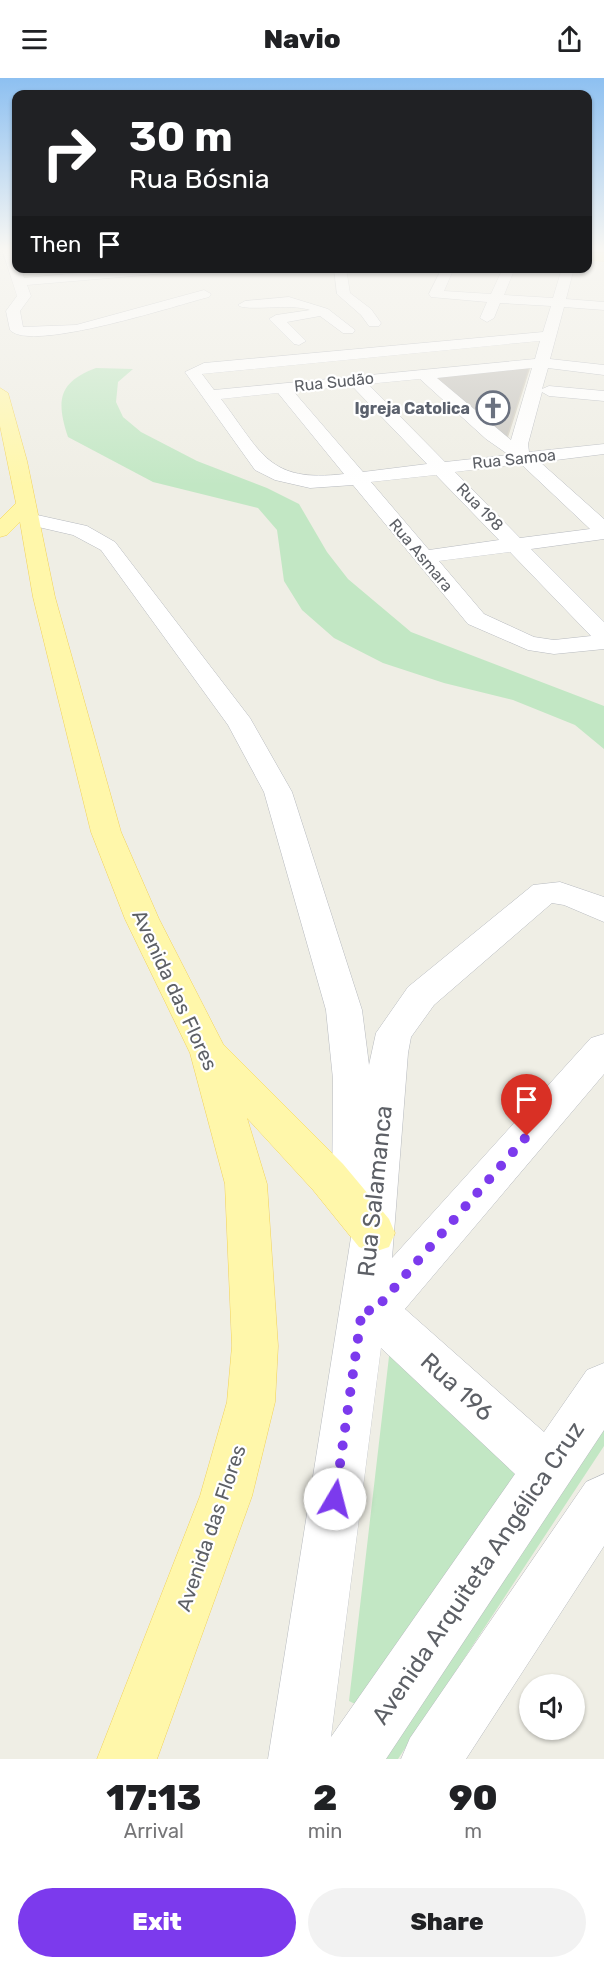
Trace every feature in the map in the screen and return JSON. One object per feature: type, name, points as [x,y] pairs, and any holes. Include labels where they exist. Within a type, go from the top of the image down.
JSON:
[{"type":"main road","name":"Avenida das Flores","points":[[0,393],[18,518],[44,597],[106,832],[142,919],[209,1053],[246,1184],[255,1346],[251,1402],[226,1496],[127,1759]]},
{"type":"main road","points":[[209,1053],[364,1220]]},
{"type":"street","points":[[16,327],[17,330],[35,333],[82,327]]},
{"type":"street","points":[[284,327],[299,341]]},
{"type":"street","points":[[484,327],[478,342],[549,336]]},
{"type":"street","points":[[554,327],[540,363],[519,444],[529,457],[604,532]]},
{"type":"street","points":[[529,457],[537,442],[565,327]]},
{"type":"street","name":"Rua Samoa","points":[[478,342],[195,369],[193,372],[262,466],[289,478],[318,483],[604,449]]},
{"type":"street","name":"Rua Sudão","points":[[208,395],[540,363],[604,370]]},
{"type":"street","points":[[422,374],[492,435],[595,499]]},
{"type":"street","name":"Rua 198","points":[[355,380],[604,636]]},
{"type":"street","name":"Rua Asmara","points":[[281,387],[476,619],[528,643],[554,647],[604,642]]},
{"type":"street","points":[[549,391],[604,396]]},
{"type":"street","points":[[18,518],[75,529],[99,538],[108,546],[186,647],[241,724],[278,792],[344,1010],[364,1220]]},
{"type":"street","points":[[422,557],[604,532]]},
{"type":"street","name":"Rua Salamanca","points":[[298,1759],[368,1310],[364,1220],[394,1033],[421,996],[544,892],[556,891],[573,896],[604,910]]},
{"type":"street","points":[[368,1310],[604,1048]]},
{"type":"street","name":"Rua 196","points":[[368,1310],[549,1471]]},
{"type":"street","name":"Avenida Arquiteta Angélica Cruz","points":[[351,1759],[604,1388]]},
{"type":"street","points":[[431,1759],[602,1509]]},
{"type":"green space","points":[[96,368],[133,369],[118,382],[116,402],[123,417],[141,432],[197,461],[267,488],[299,504],[327,552],[348,579],[411,632],[604,706],[604,749],[575,725],[513,700],[444,683],[383,663],[334,638],[302,610],[284,581],[277,530],[258,508],[153,482],[68,437],[62,413],[63,394],[74,380]]},
{"type":"green space","points":[[390,1348],[524,1463],[357,1705],[349,1701]]},
{"type":"green space","points":[[604,1409],[604,1446],[398,1759],[369,1759]]},
{"type":"building","name":"Igreja Catolica","points":[[530,366],[506,441],[434,375]]},
{"type":"place","name":"Igreja Catolica","points":[[493,408]]},
{"type":"route","points":[[335,1499],[362,1310],[374,1311],[527,1136]]}]
